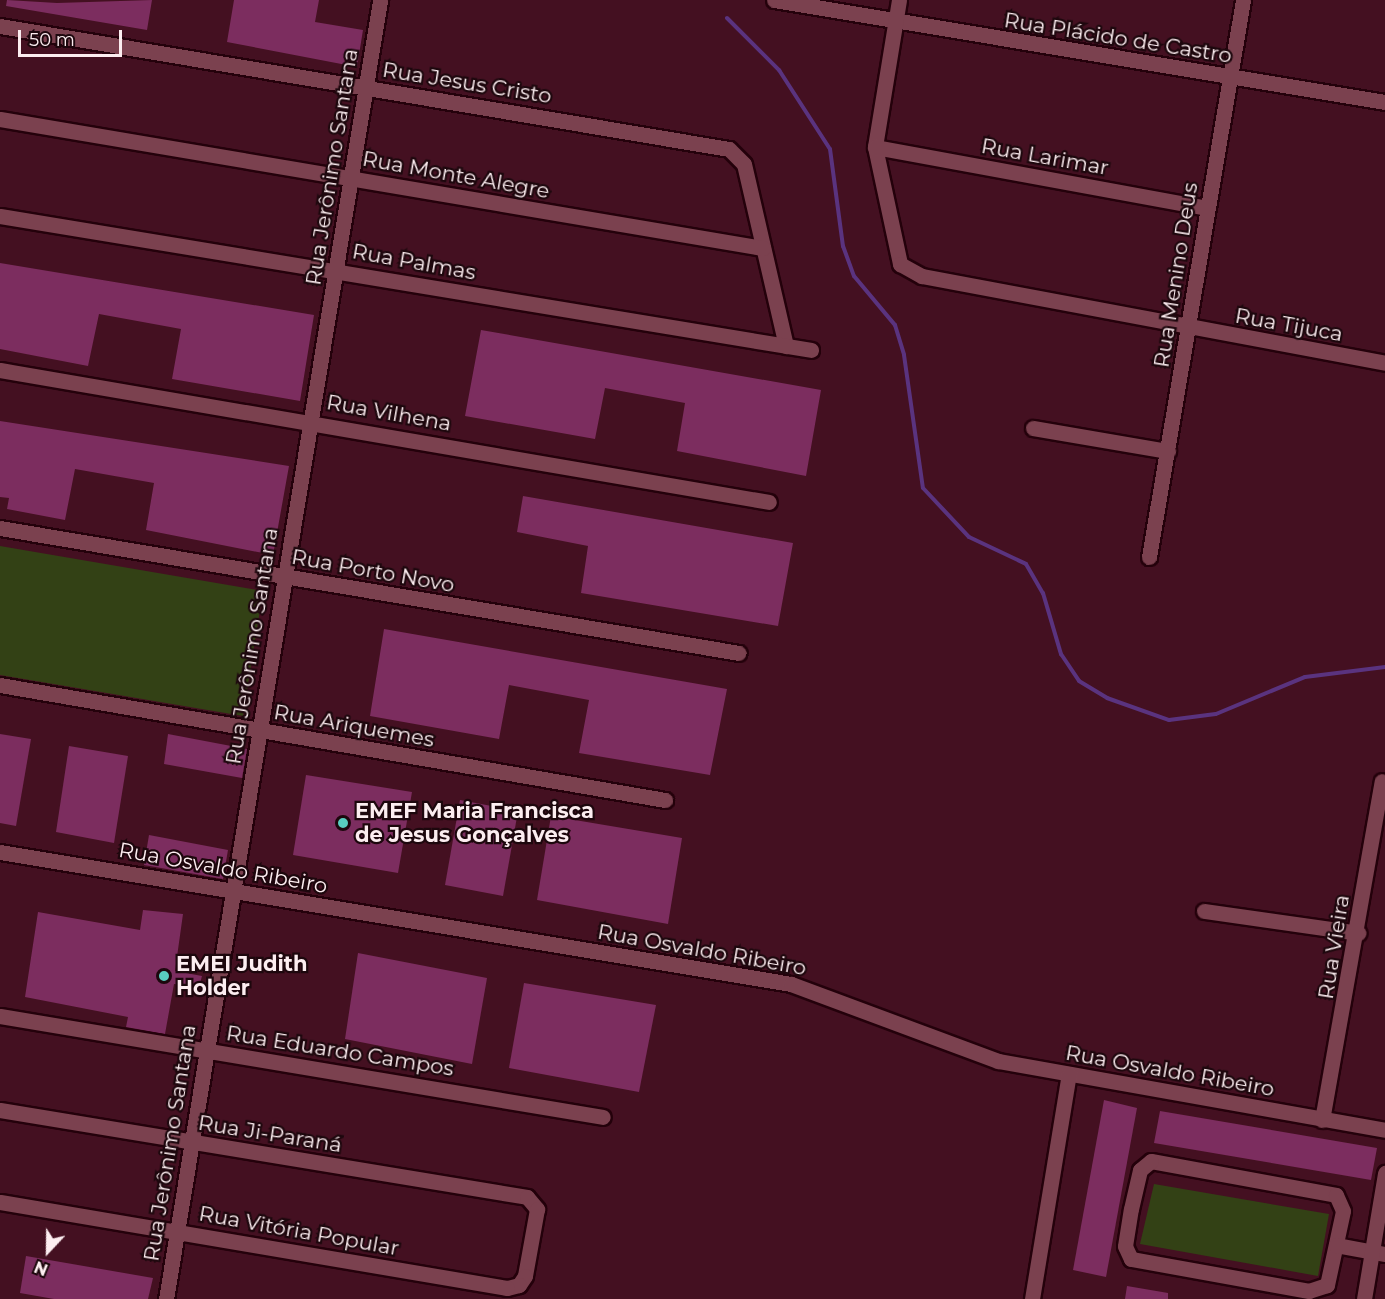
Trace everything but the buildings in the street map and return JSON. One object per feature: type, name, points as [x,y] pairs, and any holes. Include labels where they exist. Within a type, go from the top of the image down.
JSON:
[{"type":"street","name":"Rua Jerônimo Santana","points":[[166,1299],[353,178],[380,0]]},
{"type":"street","name":"Rua Plácido de Castro","points":[[774,0],[894,22],[1385,102]]},
{"type":"street","points":[[874,147],[899,0]]},
{"type":"street","name":"Rua Menino Deus","points":[[1149,557],[1168,450],[1185,328],[1232,78],[1243,0]]},
{"type":"street","name":"Rua Jesus Cristo","points":[[0,26],[719,146],[744,164],[763,249]]},
{"type":"street","name":"Rua Monte Alegre","points":[[0,119],[763,249]]},
{"type":"street","name":"Rua Larimar","points":[[874,147],[1207,208]]},
{"type":"street","name":"Rua Tijuca","points":[[874,147],[898,260],[912,272],[1185,328],[1385,363]]},
{"type":"street","name":"Rua Palmas","points":[[0,216],[811,350]]},
{"type":"street","points":[[763,249],[786,346]]},
{"type":"street","name":"Rua Vilhena","points":[[0,369],[311,420],[769,502]]},
{"type":"street","points":[[1033,428],[1168,450]]},
{"type":"street","name":"Rua Porto Novo","points":[[0,528],[739,654]]},
{"type":"street","name":"Rua Ariquemes","points":[[0,685],[665,801]]},
{"type":"street","name":"Rua Vieira","points":[[1322,1120],[1358,933],[1382,781]]},
{"type":"street","name":"Rua Osvaldo Ribeiro","points":[[0,852],[791,984],[859,1006],[957,1050],[1070,1074],[1385,1130]]},
{"type":"street","points":[[1204,911],[1358,933]]},
{"type":"street","name":"Rua Eduardo Campos","points":[[0,1016],[603,1117]]},
{"type":"street","points":[[1032,1299],[1070,1074]]},
{"type":"street","name":"Rua Ji-Paraná","points":[[0,1110],[533,1200],[536,1216],[519,1285]]},
{"type":"street","points":[[1151,1161],[1336,1195],[1342,1211],[1336,1245],[1330,1280],[1317,1292],[1136,1260],[1125,1251],[1140,1170],[1151,1161]]},
{"type":"street","points":[[1364,1299],[1378,1253],[1385,1173]]},
{"type":"street","name":"Rua Vitória Popular","points":[[0,1202],[507,1288],[519,1285]]},
{"type":"street","points":[[1336,1245],[1378,1253]]},
{"type":"green space","points":[[0,546],[263,591],[243,716],[0,675]]},
{"type":"green space","points":[[1154,1184],[1329,1214],[1318,1276],[1140,1244]]},
{"type":"waterway","points":[[727,18],[779,70],[830,149],[843,246],[854,276],[895,325],[904,355],[923,488],[969,537],[1026,564],[1043,593],[1061,654],[1079,681],[1107,698],[1169,720],[1216,714],[1305,677],[1385,667]]},
{"type":"place","name":"EMEF Maria Francisca de Jesus Gonçalves","points":[[343,823]]},
{"type":"place","name":"EMEI Judith Holder","points":[[164,976]]}]
